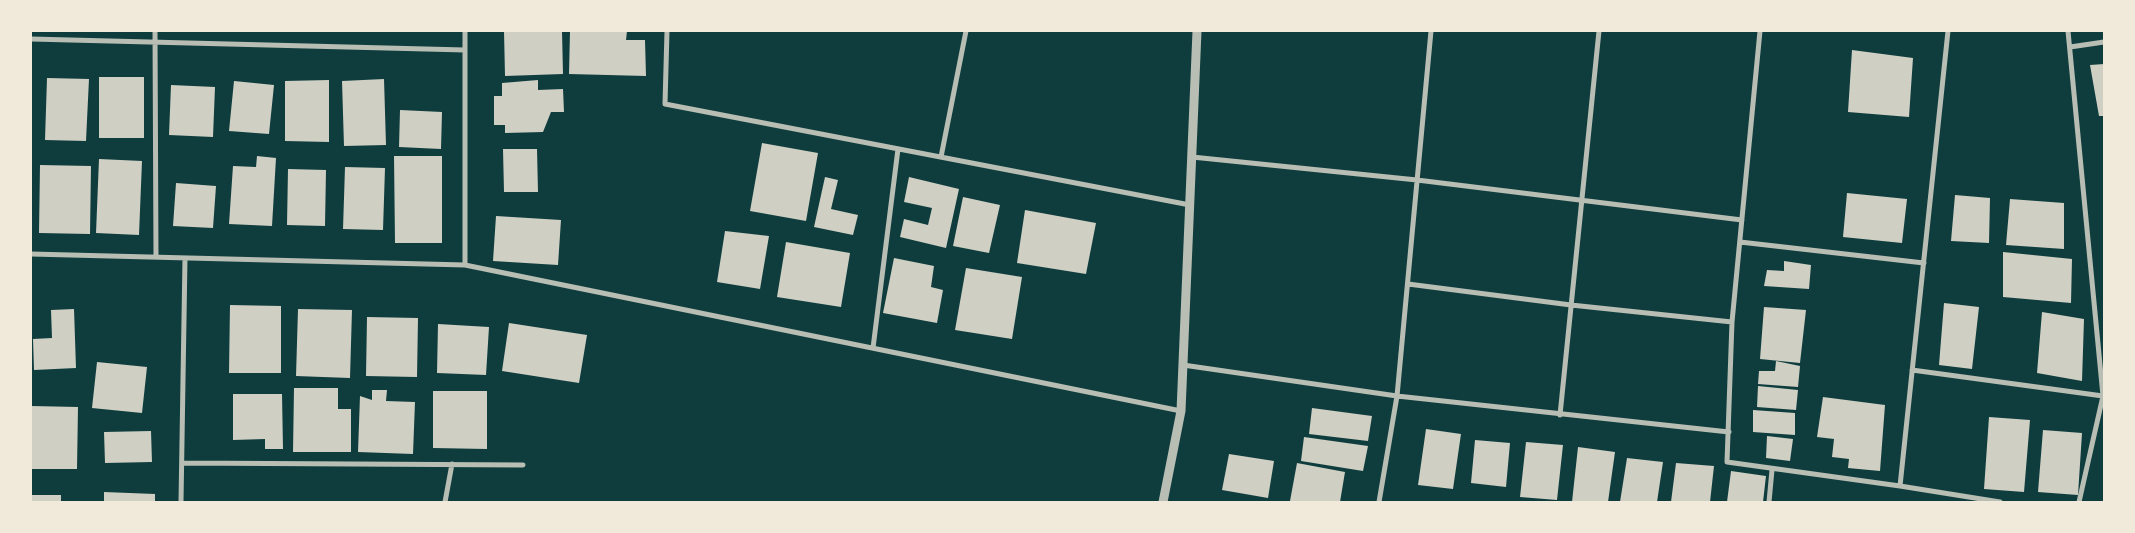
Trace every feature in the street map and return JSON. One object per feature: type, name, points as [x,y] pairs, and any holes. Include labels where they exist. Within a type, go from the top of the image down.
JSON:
[{"type":"street","points":[[155,31],[156,257]]},
{"type":"street","points":[[465,31],[465,265]]},
{"type":"street","points":[[667,31],[665,104],[1190,206]]},
{"type":"street","points":[[941,157],[966,31]]},
{"type":"street","points":[[1163,502],[1181,411],[1197,31]]},
{"type":"street","points":[[1379,502],[1397,396],[1431,31]]},
{"type":"street","points":[[1560,414],[1599,31]]},
{"type":"street","points":[[1760,31],[1732,322],[1727,462],[2000,502]]},
{"type":"street","points":[[1900,486],[1948,31]]},
{"type":"street","points":[[2068,31],[2103,396],[2080,502]]},
{"type":"street","points":[[31,40],[465,50]]},
{"type":"street","points":[[2070,47],[2104,42]]},
{"type":"street","points":[[873,348],[898,149]]},
{"type":"street","points":[[1192,156],[1582,199],[1742,220]]},
{"type":"street","points":[[1740,242],[1924,263]]},
{"type":"street","points":[[31,254],[465,265],[1181,411]]},
{"type":"street","points":[[181,502],[185,258]]},
{"type":"street","points":[[1408,284],[1571,305],[1732,322]]},
{"type":"street","points":[[1183,365],[1397,396],[1729,432]]},
{"type":"street","points":[[1912,370],[2103,396]]},
{"type":"street","points":[[182,463],[523,464]]},
{"type":"street","points":[[445,502],[452,464]]},
{"type":"street","points":[[1768,502],[1772,470]]},
{"type":"building","points":[[504,31],[562,31],[563,74],[505,76]]},
{"type":"building","points":[[570,31],[627,31],[626,40],[645,40],[646,76],[569,74]]},
{"type":"building","points":[[1852,50],[1913,58],[1909,117],[1848,112]]},
{"type":"building","points":[[2104,64],[2104,116],[2099,116],[2090,65]]},
{"type":"building","points":[[99,77],[144,77],[144,138],[99,138]]},
{"type":"building","points":[[47,78],[89,79],[86,141],[45,140]]},
{"type":"building","points":[[384,79],[386,145],[344,146],[342,81]]},
{"type":"building","points":[[329,80],[329,142],[285,141],[285,81]]},
{"type":"building","points":[[538,80],[538,90],[563,89],[564,112],[551,112],[543,132],[505,133],[505,125],[494,125],[494,96],[502,96],[502,83]]},
{"type":"building","points":[[234,81],[274,85],[269,134],[229,131]]},
{"type":"building","points":[[171,85],[215,87],[213,137],[169,135]]},
{"type":"building","points":[[400,110],[442,112],[441,149],[399,147]]},
{"type":"building","points":[[762,143],[818,153],[806,221],[750,211]]},
{"type":"building","points":[[503,149],[537,149],[538,192],[504,192]]},
{"type":"building","points":[[257,156],[276,158],[272,226],[229,224],[233,166],[256,167]]},
{"type":"building","points":[[394,156],[442,156],[442,243],[395,243]]},
{"type":"building","points":[[99,159],[142,161],[139,235],[96,233]]},
{"type":"building","points":[[40,165],[91,166],[90,234],[39,233]]},
{"type":"building","points":[[345,167],[385,168],[383,230],[343,229]]},
{"type":"building","points":[[288,169],[326,170],[325,226],[287,225]]},
{"type":"building","points":[[825,177],[838,180],[831,209],[858,215],[853,235],[814,227]]},
{"type":"building","points":[[909,177],[959,189],[946,248],[900,237],[904,219],[928,225],[932,208],[904,202]]},
{"type":"building","points":[[176,183],[216,186],[213,228],[173,226]]},
{"type":"building","points":[[1847,193],[1907,199],[1902,243],[1843,237]]},
{"type":"building","points":[[1955,195],[1990,198],[1989,243],[1951,241]]},
{"type":"building","points":[[963,197],[1000,205],[989,253],[953,246]]},
{"type":"building","points":[[2010,199],[2064,203],[2064,249],[2006,245]]},
{"type":"building","points":[[1025,210],[1096,223],[1086,274],[1017,263]]},
{"type":"building","points":[[496,216],[561,220],[558,265],[493,261]]},
{"type":"building","points":[[725,231],[769,236],[760,289],[717,282]]},
{"type":"building","points":[[786,242],[850,253],[841,307],[777,297]]},
{"type":"building","points":[[2003,252],[2072,259],[2071,303],[2003,297]]},
{"type":"building","points":[[894,258],[934,266],[931,287],[943,290],[937,323],[883,313]]},
{"type":"building","points":[[1784,261],[1811,265],[1809,289],[1764,286],[1767,270],[1784,271]]},
{"type":"building","points":[[966,268],[1022,277],[1012,339],[955,330]]},
{"type":"building","points":[[1944,303],[1979,307],[1972,369],[1939,365]]},
{"type":"building","points":[[230,305],[281,306],[281,373],[229,373]]},
{"type":"building","points":[[1764,307],[1806,310],[1800,363],[1760,359]]},
{"type":"building","points":[[74,309],[76,368],[34,370],[33,339],[52,338],[51,310]]},
{"type":"building","points":[[298,309],[352,310],[350,378],[296,376]]},
{"type":"building","points":[[2042,312],[2084,319],[2082,381],[2037,373]]},
{"type":"building","points":[[367,317],[418,318],[417,377],[366,376]]},
{"type":"building","points":[[509,323],[587,335],[579,383],[502,371]]},
{"type":"building","points":[[438,324],[489,327],[486,375],[437,373]]},
{"type":"building","points":[[1776,361],[1800,366],[1798,387],[1758,384],[1759,371],[1775,371]]},
{"type":"building","points":[[97,362],[147,367],[142,413],[92,408]]},
{"type":"building","points":[[1758,386],[1798,390],[1796,410],[1757,407]]},
{"type":"building","points":[[294,388],[338,388],[338,409],[351,409],[351,452],[293,452]]},
{"type":"building","points":[[372,390],[387,390],[386,401],[415,402],[413,454],[358,452],[360,396],[372,400]]},
{"type":"building","points":[[433,391],[487,391],[487,449],[433,448]]},
{"type":"building","points":[[233,394],[282,394],[283,449],[265,449],[265,439],[233,440]]},
{"type":"building","points":[[1823,397],[1885,405],[1880,471],[1848,468],[1849,459],[1832,457],[1834,439],[1817,437]]},
{"type":"building","points":[[31,406],[78,407],[77,469],[31,469]]},
{"type":"building","points":[[1312,408],[1372,416],[1368,441],[1309,434]]},
{"type":"building","points":[[1753,410],[1795,413],[1795,435],[1753,432]]},
{"type":"building","points":[[1989,417],[2030,420],[2024,492],[1984,489]]},
{"type":"building","points":[[1426,429],[1461,434],[1453,489],[1418,485]]},
{"type":"building","points":[[2043,430],[2082,433],[2078,495],[2038,492]]},
{"type":"building","points":[[151,431],[152,462],[105,463],[104,432]]},
{"type":"building","points":[[1767,436],[1793,439],[1790,461],[1766,458]]},
{"type":"building","points":[[1304,437],[1368,446],[1363,471],[1301,461]]},
{"type":"building","points":[[1475,440],[1510,443],[1506,487],[1471,483]]},
{"type":"building","points":[[1526,442],[1563,445],[1557,500],[1520,497]]},
{"type":"building","points":[[1578,447],[1615,452],[1608,502],[1572,502]]},
{"type":"building","points":[[1229,454],[1274,461],[1268,498],[1222,490]]},
{"type":"building","points":[[1627,458],[1663,462],[1657,502],[1620,502]]},
{"type":"building","points":[[1297,463],[1345,472],[1340,502],[1290,501]]},
{"type":"building","points":[[1676,463],[1714,466],[1710,502],[1671,502]]},
{"type":"building","points":[[1731,471],[1766,476],[1763,502],[1727,502]]},
{"type":"building","points":[[104,492],[155,494],[155,502],[104,502]]},
{"type":"building","points":[[31,495],[61,495],[61,502],[31,502]]}]
